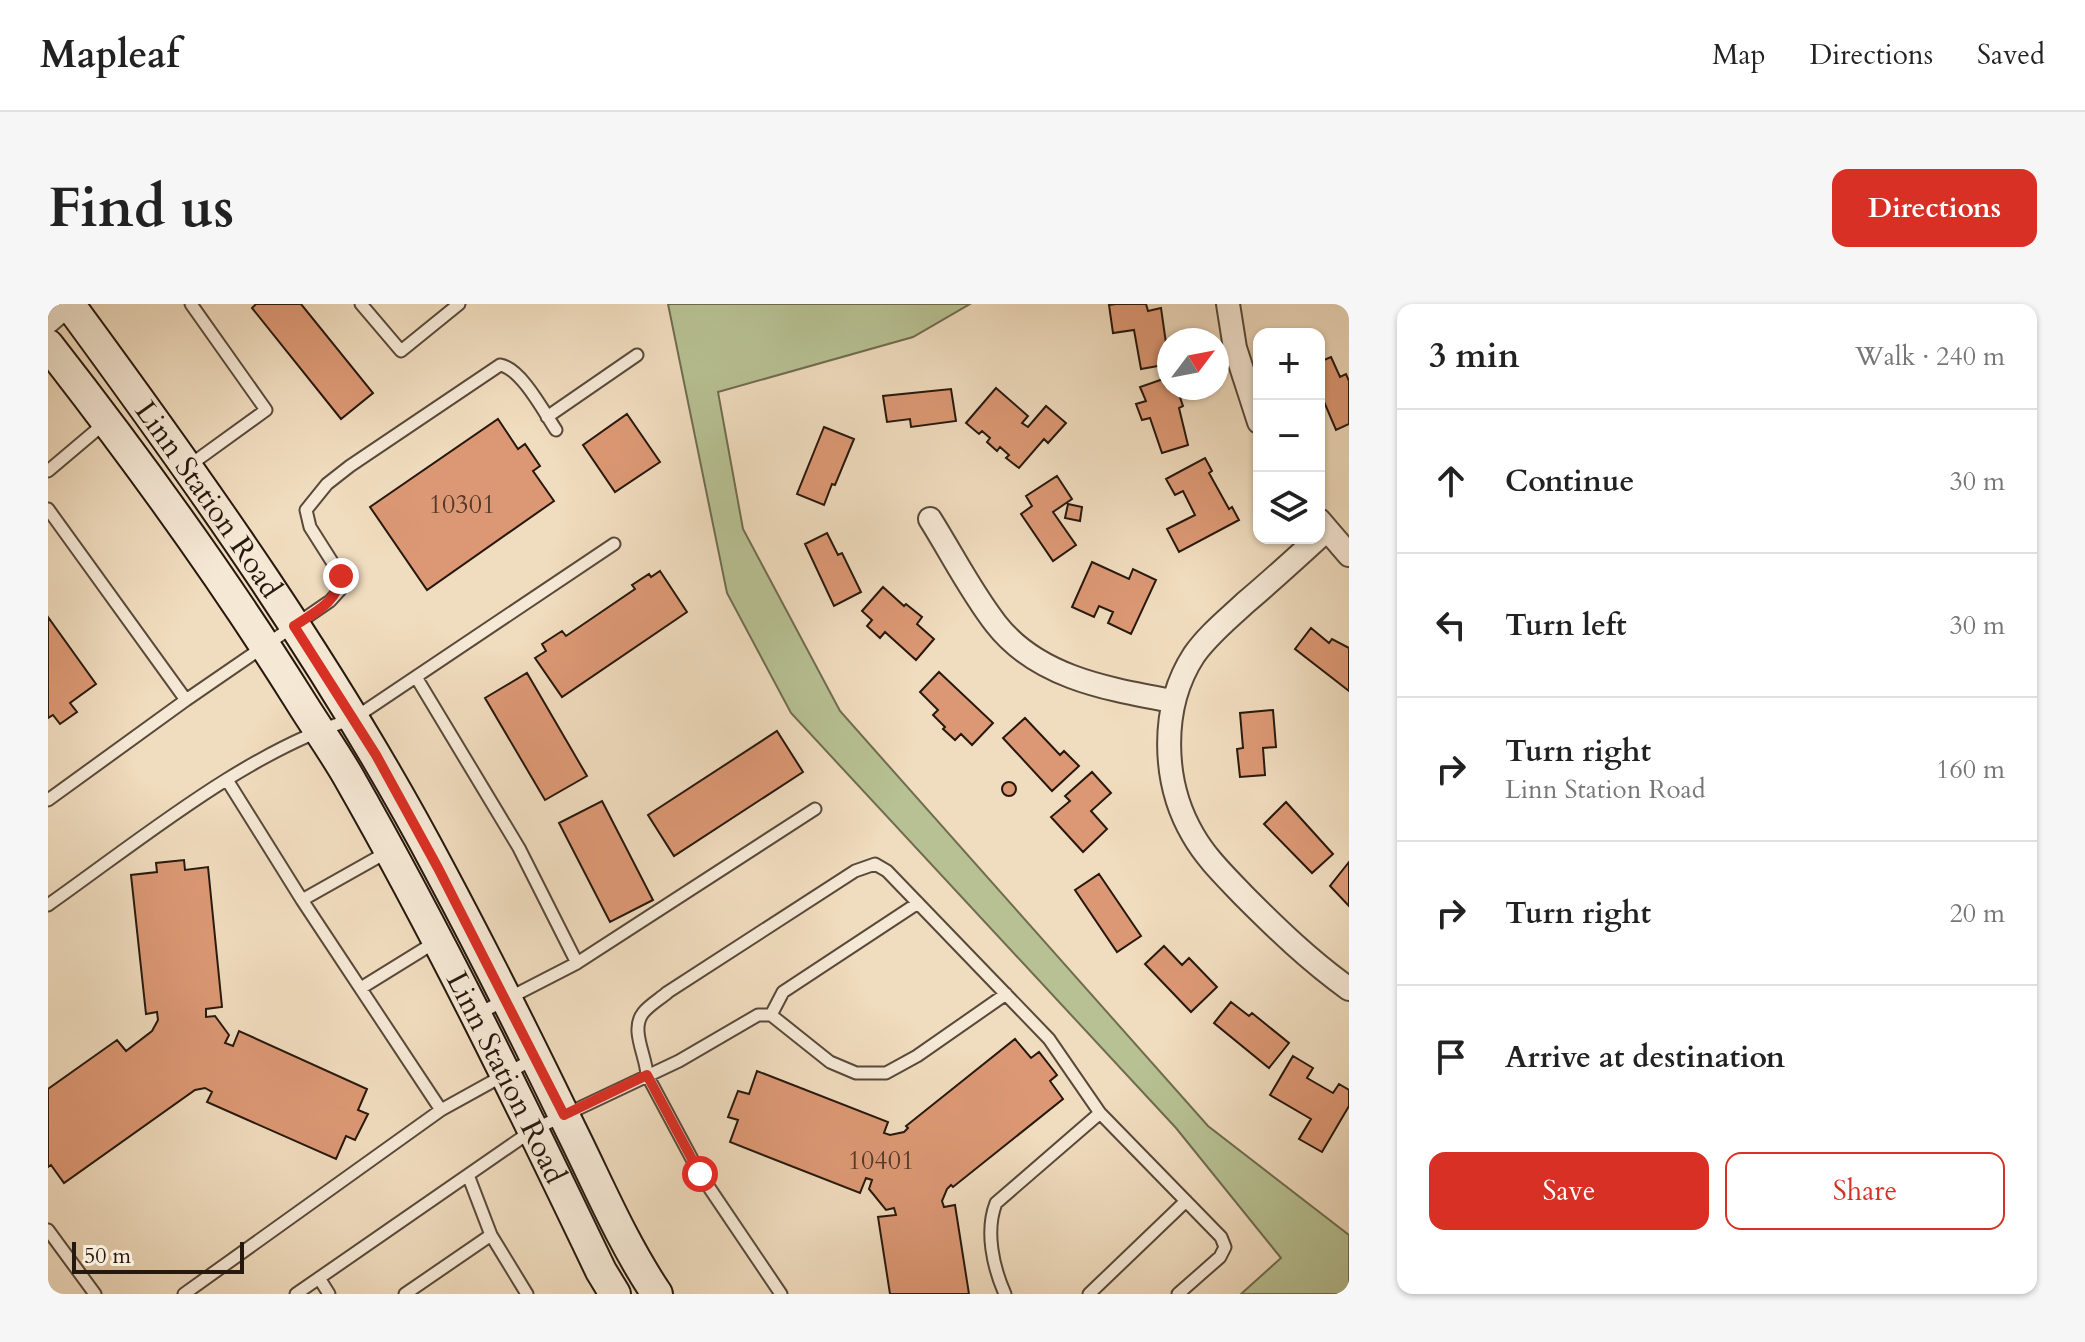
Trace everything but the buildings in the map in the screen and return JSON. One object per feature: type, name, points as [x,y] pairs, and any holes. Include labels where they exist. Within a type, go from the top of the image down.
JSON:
[{"type":"street","name":"Linn Station Road","points":[[69,304],[256,567],[353,719],[438,868],[506,998],[631,1254],[657,1294]]},
{"type":"street","points":[[48,322],[69,304]]},
{"type":"street","points":[[1228,304],[1235,348],[1253,404]]},
{"type":"street","name":"Linn Station Road","points":[[48,345],[219,574],[347,773],[506,1072],[601,1271],[615,1294]]},
{"type":"street","points":[[930,519],[996,625],[1023,650],[1057,671],[1086,683],[1172,701]]},
{"type":"street","points":[[1325,534],[1349,555]]},
{"type":"street","points":[[1307,544],[1206,639],[1181,678],[1172,701],[1169,736],[1173,776],[1183,815],[1194,837],[1214,864],[1286,938],[1349,989]]},
{"type":"lane","points":[[186,468],[266,410],[191,304]]},
{"type":"lane","points":[[361,304],[401,351],[459,304]]},
{"type":"lane","points":[[547,417],[637,355]]},
{"type":"lane","points":[[48,800],[330,601],[340,590],[341,576],[310,527],[306,510],[327,484],[500,365],[508,366],[517,374],[556,430]]},
{"type":"lane","points":[[48,471],[107,421]]},
{"type":"lane","points":[[48,509],[186,700]]},
{"type":"lane","points":[[48,905],[227,780],[318,730],[353,719],[614,544]]},
{"type":"lane","points":[[416,677],[519,848],[577,963]]},
{"type":"lane","points":[[227,780],[441,1110]]},
{"type":"lane","points":[[476,1015],[577,963],[815,809]]},
{"type":"lane","points":[[302,900],[389,851]]},
{"type":"lane","points":[[781,1294],[700,1174],[647,1075],[647,1061],[637,1030],[642,1014],[668,992],[855,871],[875,864],[887,871],[1049,1039],[1100,1113],[1221,1237],[1225,1247],[1220,1257],[1178,1294]]},
{"type":"lane","points":[[771,1015],[783,992],[918,903]]},
{"type":"lane","points":[[361,988],[437,941]]},
{"type":"lane","points":[[296,1294],[533,1130],[679,1061],[758,1015],[771,1015],[830,1062],[856,1073],[886,1073],[917,1056],[1006,994]]},
{"type":"lane","points":[[184,1294],[441,1110],[535,1058]]},
{"type":"lane","points":[[1005,1294],[992,1247],[990,1219],[996,1203],[1100,1113]]},
{"type":"lane","points":[[468,1175],[491,1235],[527,1294]]},
{"type":"lane","points":[[1089,1294],[1186,1201]]},
{"type":"lane","points":[[48,1230],[95,1294]]},
{"type":"lane","points":[[405,1294],[491,1235]]},
{"type":"lane","points":[[319,1278],[329,1294]]},
{"type":"green space","points":[[668,304],[970,304],[913,337],[718,392],[743,529],[840,711],[1208,1126],[1349,1235],[1349,1294],[1241,1294],[1281,1258],[1176,1128],[791,713],[727,593]]},
{"type":"route","points":[[341,576],[340,590],[330,601],[294,626],[376,755],[438,868],[564,1115],[647,1075],[700,1174]]}]
